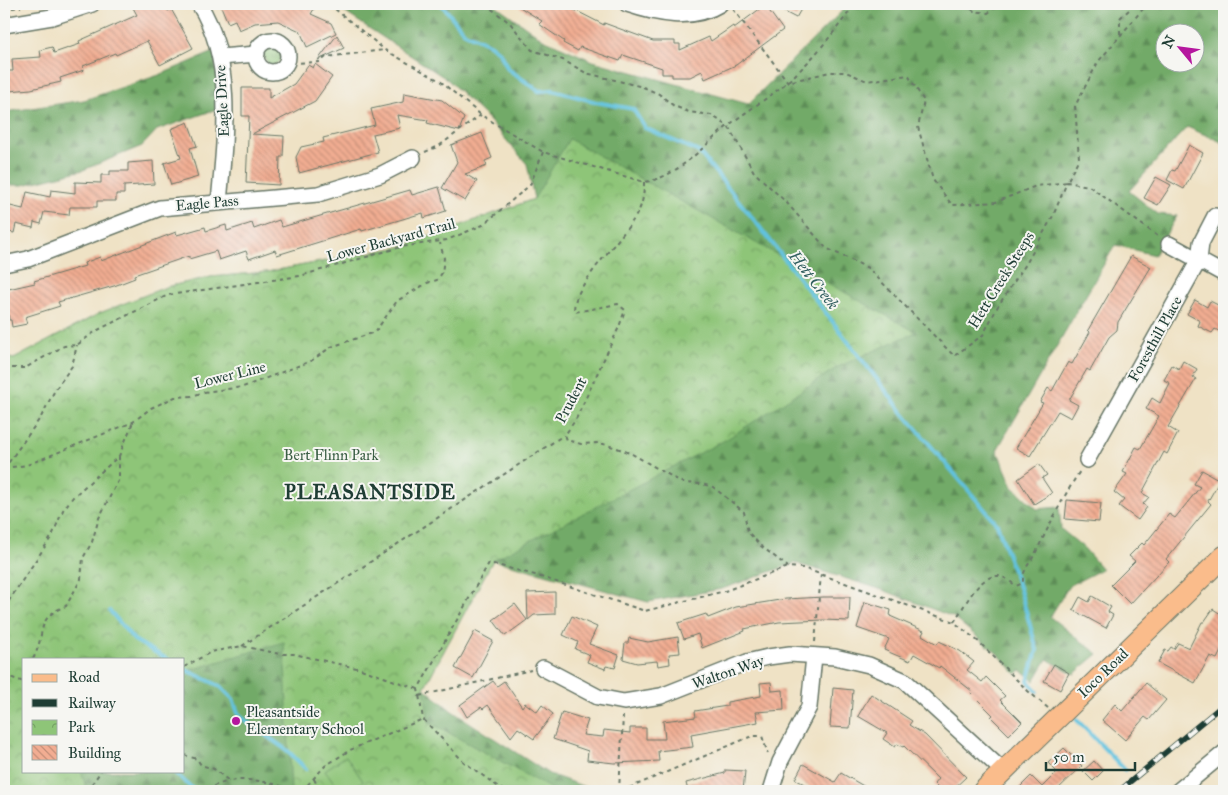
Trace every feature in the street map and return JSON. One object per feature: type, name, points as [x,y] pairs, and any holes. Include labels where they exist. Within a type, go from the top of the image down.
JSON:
[{"type":"main road","name":"Ioco Road","points":[[983,791],[1224,556]]},
{"type":"street","points":[[4,25],[52,18],[92,4]]},
{"type":"street","name":"Eagle Drive","points":[[199,4],[213,31],[220,57],[225,137],[219,202]]},
{"type":"street","points":[[627,4],[647,11],[676,15],[695,14],[726,6]]},
{"type":"street","points":[[220,57],[257,54]]},
{"type":"street","name":"Eagle Pass","points":[[4,264],[28,259],[160,208],[318,194],[380,175],[413,158]]},
{"type":"street","name":"Foresthill Place","points":[[1087,460],[1199,260],[1201,243],[1215,216]]},
{"type":"street","points":[[1169,244],[1224,274]]},
{"type":"street","name":"Walton Way","points":[[543,668],[598,697],[624,702],[661,696],[747,662],[790,654],[835,657],[869,665],[905,681],[1003,772]]},
{"type":"street","points":[[771,791],[780,762],[809,707],[814,656]]},
{"type":"street","points":[[1178,791],[1224,753]]},
{"type":"path","points":[[329,4],[385,50],[440,81],[481,115],[543,152],[644,182],[658,180],[699,152],[728,126],[788,82],[836,31],[855,4]]},
{"type":"path","points":[[485,4],[510,23],[532,50],[562,60],[586,73],[659,94],[674,106],[689,112],[711,115],[728,126]]},
{"type":"path","points":[[965,4],[974,11],[988,13],[1001,4]]},
{"type":"path","points":[[1120,36],[1120,18],[1130,9],[1131,4]]},
{"type":"path","points":[[1067,182],[1079,158],[1075,106],[1098,62],[1147,4]]},
{"type":"path","points":[[726,6],[788,82]]},
{"type":"path","points":[[292,63],[320,62],[326,57],[385,50]]},
{"type":"path","points":[[788,82],[830,72],[846,72],[867,81],[908,75],[924,101],[918,127],[932,180],[952,205],[996,202],[1036,186],[1067,182],[1089,186],[1169,244]]},
{"type":"path","points":[[413,158],[439,146],[481,115]]},
{"type":"path","name":"Hett Creek Steeps","points":[[728,126],[754,172],[787,203],[826,248],[868,268],[954,356],[983,335],[998,306],[1026,264],[1053,216],[1067,182]]},
{"type":"path","name":"Lower Backyard Trail","points":[[4,368],[26,368],[64,346],[77,345],[96,330],[168,295],[300,276],[401,246],[440,242],[483,224],[530,184],[543,152]]},
{"type":"path","name":"Prudent","points":[[644,182],[644,195],[638,213],[621,240],[584,281],[576,301],[575,312],[618,304],[625,310],[601,368],[576,419],[565,435],[567,440],[581,444],[600,443],[632,454],[683,483],[702,484],[713,487],[744,512],[748,532],[754,539],[788,567]]},
{"type":"path","name":"Lower Line","points":[[4,469],[28,465],[133,422],[152,408],[175,397],[243,387],[311,361],[331,347],[375,332],[397,302],[427,283],[437,280],[442,274],[444,258],[440,242]]},
{"type":"path","points":[[4,469],[41,417],[55,390],[72,366],[77,345]]},
{"type":"path","points":[[4,608],[52,536],[63,510],[73,497],[118,456],[133,422]]},
{"type":"path","points":[[185,666],[211,652],[242,646],[565,435]]},
{"type":"path","points":[[34,658],[40,646],[44,620],[52,611],[66,606],[81,579],[83,558],[92,542],[99,518],[119,479],[118,456]]},
{"type":"path","points":[[954,622],[984,582],[992,576],[1002,576],[1016,586],[1022,583],[1022,573],[1035,554],[1049,523],[1087,460]]},
{"type":"path","points":[[504,791],[464,762],[422,719],[418,689],[489,563],[535,575],[645,611],[725,591],[788,567],[804,568],[954,622],[979,642],[1057,718]]},
{"type":"path","points":[[814,656],[821,574]]},
{"type":"path","points":[[242,646],[280,654],[294,654],[361,669],[418,689]]},
{"type":"path","points":[[419,696],[543,668]]},
{"type":"path","points":[[4,675],[22,681]]},
{"type":"path","points":[[624,702],[621,791],[752,736],[762,736],[768,757],[780,762]]},
{"type":"path","points":[[302,791],[325,766],[350,750],[422,719]]},
{"type":"path","points":[[185,755],[197,758],[201,765],[214,769],[229,780]]},
{"type":"path","points":[[87,791],[100,772]]},
{"type":"path","points":[[198,791],[229,780],[251,778],[295,791]]},
{"type":"path","points":[[314,779],[320,791]]},
{"type":"green space","points":[[332,4],[494,4],[543,39],[593,61],[748,104],[847,4],[1224,4],[1224,143],[1187,127],[1129,191],[1158,214],[1177,216],[1154,255],[1115,245],[997,450],[1013,487],[1037,509],[1059,507],[1061,529],[1084,548],[1102,569],[1069,586],[1050,617],[1098,654],[1074,674],[1047,659],[1034,681],[1021,670],[1016,674],[999,655],[953,617],[883,590],[795,563],[722,589],[648,602],[493,560],[424,688],[452,711],[549,774],[596,791],[4,791],[4,357],[14,359],[100,313],[166,287],[211,277],[267,272],[401,247],[534,199],[527,164],[488,119],[448,80]]},
{"type":"green space","points":[[270,47],[278,48],[282,53],[281,59],[275,65],[268,64],[264,56],[265,50]]},
{"type":"green space","points":[[214,52],[217,74],[217,109],[157,130],[142,146],[83,170],[23,185],[4,185],[5,112],[84,100],[159,75]]},
{"type":"green space","name":"Bert Flinn Park","points":[[569,139],[916,332],[838,367],[727,439],[493,560],[424,688],[429,722],[555,791],[291,791],[284,642],[185,672],[185,658],[22,658],[22,772],[81,772],[87,791],[4,791],[4,357],[14,359],[100,313],[166,287],[211,277],[267,272],[401,247],[534,199]]},
{"type":"green space","points":[[346,756],[363,781],[348,791],[340,791],[325,770]]},
{"type":"building","points":[[131,4],[164,4],[168,11],[171,9],[193,48],[160,65],[147,41],[116,55],[115,53],[83,66],[84,70],[60,78],[61,82],[31,89],[9,91],[8,71],[13,71],[12,59],[41,57],[40,50],[52,47],[54,53],[80,44],[79,41],[137,15]]},
{"type":"building","points":[[220,4],[302,4],[314,9],[311,14],[331,23],[336,33],[307,47],[300,31],[278,21],[255,23],[239,30],[235,20],[228,23]]},
{"type":"building","points":[[515,4],[563,4],[604,25],[604,23],[653,41],[675,41],[675,44],[680,44],[680,50],[709,37],[711,41],[733,26],[734,28],[765,5],[783,30],[736,65],[705,79],[702,71],[690,77],[672,77],[672,74],[662,74],[662,68],[623,55],[620,61],[580,47],[578,51],[563,43],[564,41],[539,24],[542,21]]},
{"type":"building","points":[[769,4],[804,4],[796,18]]},
{"type":"building","points":[[337,35],[344,48],[318,60]]},
{"type":"building","points":[[315,64],[332,77],[315,101],[252,134],[284,136],[283,157],[280,157],[279,185],[246,183],[249,116],[242,116],[242,88],[269,88],[269,98],[294,84],[308,65],[313,68]]},
{"type":"building","points":[[404,93],[442,100],[464,118],[459,131],[427,123],[428,120],[397,115],[400,128],[373,134],[378,152],[299,173],[296,157],[301,147],[324,142],[323,138],[375,125],[371,109],[403,102]]},
{"type":"building","points":[[188,122],[197,146],[190,148],[198,177],[171,185],[164,163],[181,158],[171,129]]},
{"type":"building","points":[[482,133],[492,158],[485,161],[487,166],[465,174],[477,181],[465,201],[442,188],[457,162],[451,145]]},
{"type":"building","points":[[1189,145],[1203,153],[1184,189],[1167,180],[1172,170],[1175,171]]},
{"type":"building","points":[[153,161],[154,184],[124,186],[124,194],[116,194],[116,201],[97,201],[97,207],[70,207],[69,215],[44,212],[41,224],[34,222],[33,228],[16,224],[14,233],[4,231],[6,205],[23,209],[27,192],[50,197],[51,190],[75,193],[75,182],[101,183],[101,175],[110,175],[110,171],[128,171],[128,163]]},
{"type":"building","points":[[1156,177],[1171,185],[1158,205],[1144,198]]},
{"type":"building","points":[[439,187],[446,211],[424,218],[423,213],[362,231],[361,229],[277,255],[275,250],[249,259],[246,251],[219,260],[216,251],[189,259],[189,256],[134,275],[135,278],[114,286],[58,302],[60,306],[25,317],[27,324],[12,327],[11,320],[9,320],[4,290],[35,283],[34,281],[85,266],[84,263],[100,257],[101,261],[176,232],[177,235],[205,227],[206,231],[226,225],[227,231],[252,223],[254,229],[279,220],[282,227],[410,190],[412,195]]},
{"type":"building","points":[[1131,256],[1151,267],[1118,322],[1117,330],[1109,337],[1090,371],[1087,369],[1069,400],[1078,405],[1071,418],[1058,411],[1030,456],[1016,448],[1043,403],[1040,402],[1048,388],[1052,391],[1068,362],[1072,364],[1090,332],[1088,330]]},
{"type":"building","points":[[1195,300],[1207,307],[1210,301],[1224,308],[1224,334],[1215,329],[1212,333],[1198,326],[1200,321],[1187,314]]},
{"type":"building","points":[[1183,361],[1197,369],[1193,377],[1196,379],[1168,427],[1178,433],[1167,454],[1164,452],[1142,493],[1149,497],[1143,504],[1147,507],[1138,520],[1119,506],[1124,500],[1114,492],[1127,474],[1123,472],[1136,447],[1140,449],[1159,416],[1146,409],[1152,398],[1160,403],[1170,383],[1164,380],[1172,365],[1179,369]]},
{"type":"building","points":[[1039,464],[1047,475],[1042,478],[1052,493],[1034,504],[1018,479]]},
{"type":"building","points":[[1202,470],[1220,480],[1208,501],[1211,504],[1166,559],[1169,562],[1130,604],[1111,585],[1135,561],[1129,556],[1142,543],[1144,545],[1169,514],[1175,518],[1200,487],[1194,484]]},
{"type":"building","points":[[1067,500],[1101,503],[1099,522],[1065,519]]},
{"type":"building","points":[[555,592],[555,614],[534,615],[528,620],[527,593]]},
{"type":"building","points":[[1092,596],[1111,607],[1108,612],[1113,615],[1106,628],[1073,610],[1080,597],[1089,602]]},
{"type":"building","points":[[850,597],[849,621],[779,622],[744,629],[745,631],[702,648],[698,634],[684,639],[678,623],[706,614],[708,618],[736,607],[786,599]]},
{"type":"building","points":[[865,602],[891,610],[890,616],[924,631],[922,635],[937,644],[939,641],[960,651],[974,662],[967,670],[982,682],[986,677],[1005,696],[1000,700],[1022,722],[1009,735],[991,717],[993,715],[971,693],[972,691],[940,666],[939,668],[914,654],[910,661],[884,650],[889,639],[857,628]]},
{"type":"building","points":[[515,604],[527,620],[505,636],[493,620]]},
{"type":"building","points":[[1213,609],[1224,616],[1224,645],[1217,659],[1210,656],[1195,683],[1158,663],[1165,650],[1168,651],[1171,647],[1174,649],[1178,643],[1189,648],[1202,622],[1204,622]]},
{"type":"building","points":[[572,616],[597,627],[589,644],[619,655],[615,668],[606,666],[605,669],[587,662],[590,655],[575,649],[578,642],[563,635]]},
{"type":"building","points":[[475,631],[493,641],[473,678],[455,668]]},
{"type":"building","points":[[678,637],[680,653],[669,654],[670,664],[658,666],[657,661],[637,663],[623,659],[625,643],[628,643],[629,638],[648,642]]},
{"type":"building","points":[[1054,664],[1069,673],[1060,690],[1044,681]]},
{"type":"building","points":[[493,681],[497,686],[504,681],[522,707],[525,703],[537,712],[542,705],[553,714],[534,739],[518,728],[511,737],[488,705],[483,709],[481,707],[467,717],[460,705]]},
{"type":"building","points":[[771,682],[772,691],[783,690],[784,710],[756,712],[758,722],[691,734],[693,747],[658,751],[659,761],[614,763],[587,760],[588,751],[553,739],[562,712],[588,720],[583,735],[603,737],[604,730],[630,733],[630,728],[646,728],[646,739],[665,739],[663,721],[696,717],[695,711],[727,706],[727,702],[761,696],[760,683]]},
{"type":"building","points":[[1146,683],[1166,700],[1149,720],[1145,717],[1125,740],[1102,720],[1115,704],[1122,711]]},
{"type":"building","points":[[833,688],[853,690],[850,728],[830,727]]},
{"type":"building","points":[[871,694],[912,721],[909,725],[925,735],[966,777],[951,791],[941,791],[934,784],[938,779],[904,746],[897,744],[895,747],[883,739],[887,733],[858,716]]},
{"type":"building","points":[[1064,748],[1082,766],[1056,791],[1016,791],[1031,776],[1042,787],[1057,772],[1048,763]]},
{"type":"building","points":[[1094,761],[1103,771],[1093,781],[1083,771]]},
{"type":"building","points":[[803,764],[835,782],[841,773],[872,791],[817,791],[795,779]]},
{"type":"building","points":[[725,770],[745,771],[743,791],[688,791],[686,783],[725,773]]},
{"type":"waterway","name":"Hett Creek","points":[[441,4],[465,33],[491,45],[500,53],[508,69],[539,91],[553,90],[596,102],[633,109],[645,128],[699,152],[755,221],[903,413],[997,524],[1020,590],[1037,650],[1028,681],[1037,691]]},
{"type":"waterway","points":[[110,611],[134,640],[165,658]]},
{"type":"waterway","points":[[185,669],[220,686],[233,699],[238,713],[247,722],[288,751],[306,769]]},
{"type":"waterway","name":"Hett Creek","points":[[1076,719],[1125,770]]},
{"type":"waterway","points":[[174,772],[195,791]]},
{"type":"railway","points":[[1119,791],[1224,704]]},
{"type":"place","name":"Pleasantside Elementary School","points":[[236,721]]},
{"type":"district","name":"PLEASANTSIDE","points":[[370,492]]}]
